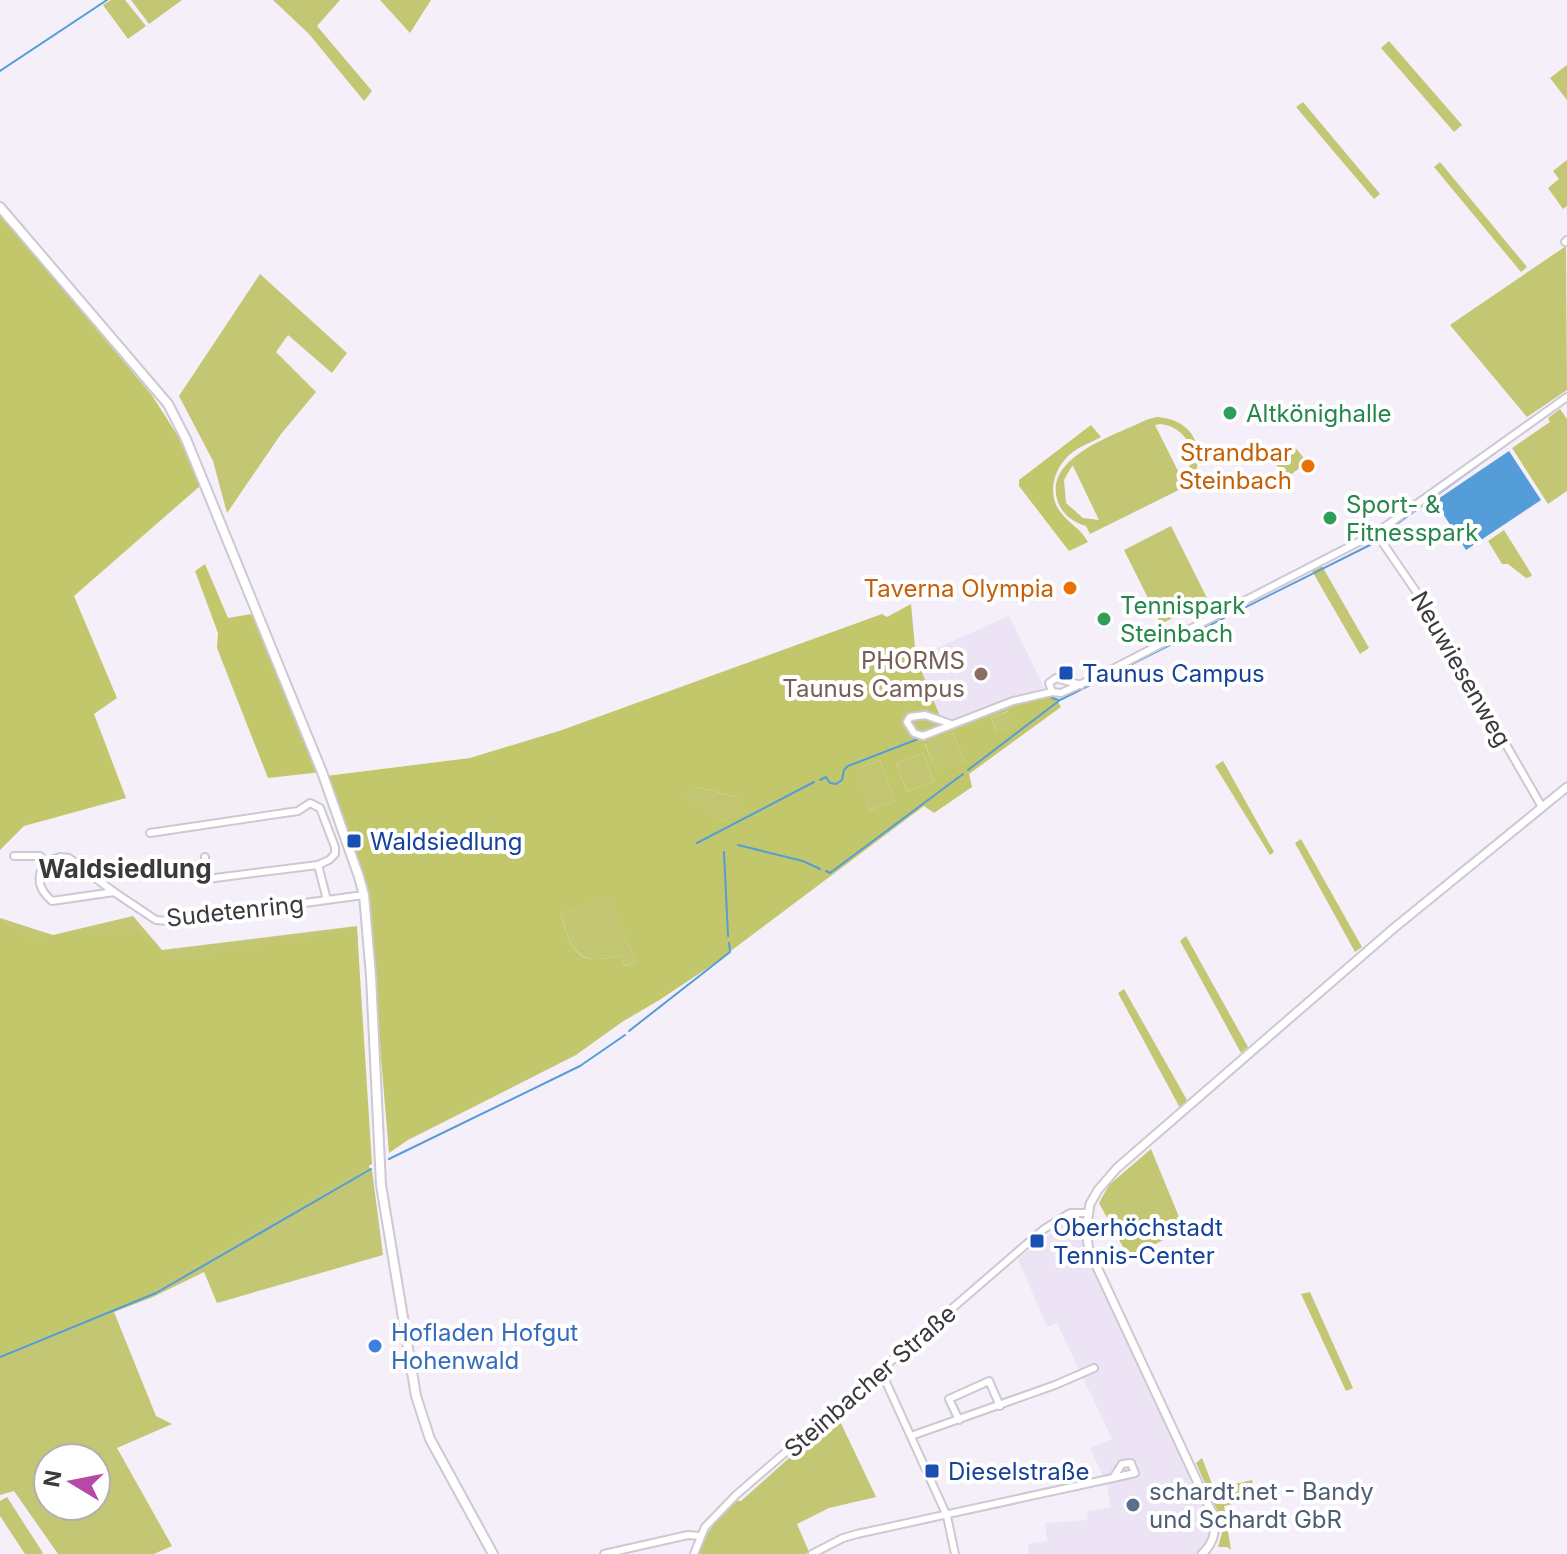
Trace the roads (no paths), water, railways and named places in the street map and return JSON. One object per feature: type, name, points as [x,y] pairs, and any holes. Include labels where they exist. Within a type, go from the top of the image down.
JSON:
[{"type":"main road","points":[[0,207],[168,404],[186,439],[322,772],[364,895],[379,1156],[391,1256],[416,1396],[438,1456],[493,1554]]},
{"type":"street","points":[[951,724],[920,714],[910,717],[907,722],[910,730],[923,736],[1013,701],[1052,692],[1061,693],[1081,685],[1376,533],[1567,397]]},
{"type":"street","name":"Neuwiesenweg","points":[[1376,533],[1428,609],[1542,807]]},
{"type":"street","points":[[1052,692],[1049,683],[1056,678],[1081,685]]},
{"type":"street","points":[[1202,1554],[1213,1541],[1216,1525],[1213,1515],[1087,1242],[1086,1222],[1098,1190],[1123,1163],[1394,928],[1567,787]]},
{"type":"street","points":[[150,833],[298,811],[310,803],[320,808],[335,847],[335,854],[318,865],[207,879],[205,857]]},
{"type":"street","name":"Sudetenring","points":[[14,856],[40,856],[45,862],[60,857],[69,858],[156,920],[169,921],[364,895]]},
{"type":"street","points":[[45,862],[38,881],[43,893],[52,901],[114,892]]},
{"type":"street","points":[[318,865],[327,900]]},
{"type":"street","name":"Steinbacher Straße","points":[[694,1554],[700,1536],[713,1516],[736,1495],[1044,1229],[1070,1213],[1088,1213]]},
{"type":"street","points":[[1060,1219],[1086,1222]]},
{"type":"street","points":[[911,1436],[1000,1406],[1094,1368]]},
{"type":"street","points":[[881,1371],[947,1516],[955,1554]]},
{"type":"street","points":[[959,1420],[949,1399],[989,1381],[1000,1406]]},
{"type":"street","points":[[812,1554],[843,1538],[1113,1478]]},
{"type":"street","points":[[604,1554],[688,1535],[700,1536]]},
{"type":"water","points":[[1509,451],[1541,500],[1466,550],[1435,501]]},
{"type":"waterway","points":[[0,71],[107,0]]},
{"type":"waterway","points":[[1383,534],[1567,401]]},
{"type":"waterway","points":[[968,770],[1060,700],[1370,545]]},
{"type":"waterway","points":[[1052,698],[1059,700]]},
{"type":"waterway","points":[[820,780],[826,777],[830,783],[836,784],[842,780],[848,766],[918,739]]},
{"type":"waterway","points":[[826,871],[830,873],[963,774]]},
{"type":"waterway","points":[[697,843],[814,782]]},
{"type":"waterway","points":[[738,845],[803,861],[820,869]]},
{"type":"waterway","points":[[724,852],[728,936]]},
{"type":"waterway","points":[[629,1031],[730,952],[729,943]]},
{"type":"waterway","points":[[389,1159],[580,1066],[625,1035]]},
{"type":"waterway","points":[[0,1357],[156,1293],[371,1169]]},
{"type":"place","name":"Altkönighalle","points":[[1230,413]]},
{"type":"place","name":"Strandbar Steinbach","points":[[1308,466]]},
{"type":"place","name":"Sport- & Fitnesspark","points":[[1330,518]]},
{"type":"place","name":"Taverna Olympia","points":[[1070,588]]},
{"type":"place","name":"Tennispark Steinbach","points":[[1104,619]]},
{"type":"place","name":"Taunus Campus","points":[[1066,673]]},
{"type":"place","name":"PHORMS Taunus Campus","points":[[981,674]]},
{"type":"place","name":"Waldsiedlung","points":[[354,841]]},
{"type":"place","name":"Oberhöchstadt Tennis-Center","points":[[1037,1241]]},
{"type":"place","name":"Hofladen Hofgut Hohenwald","points":[[375,1346]]},
{"type":"place","name":"Dieselstraße","points":[[932,1471]]},
{"type":"place","name":"schardt.net - Bandy und Schardt GbR","points":[[1133,1505]]},
{"type":"district","name":"Waldsiedlung","points":[[125,868]]}]
